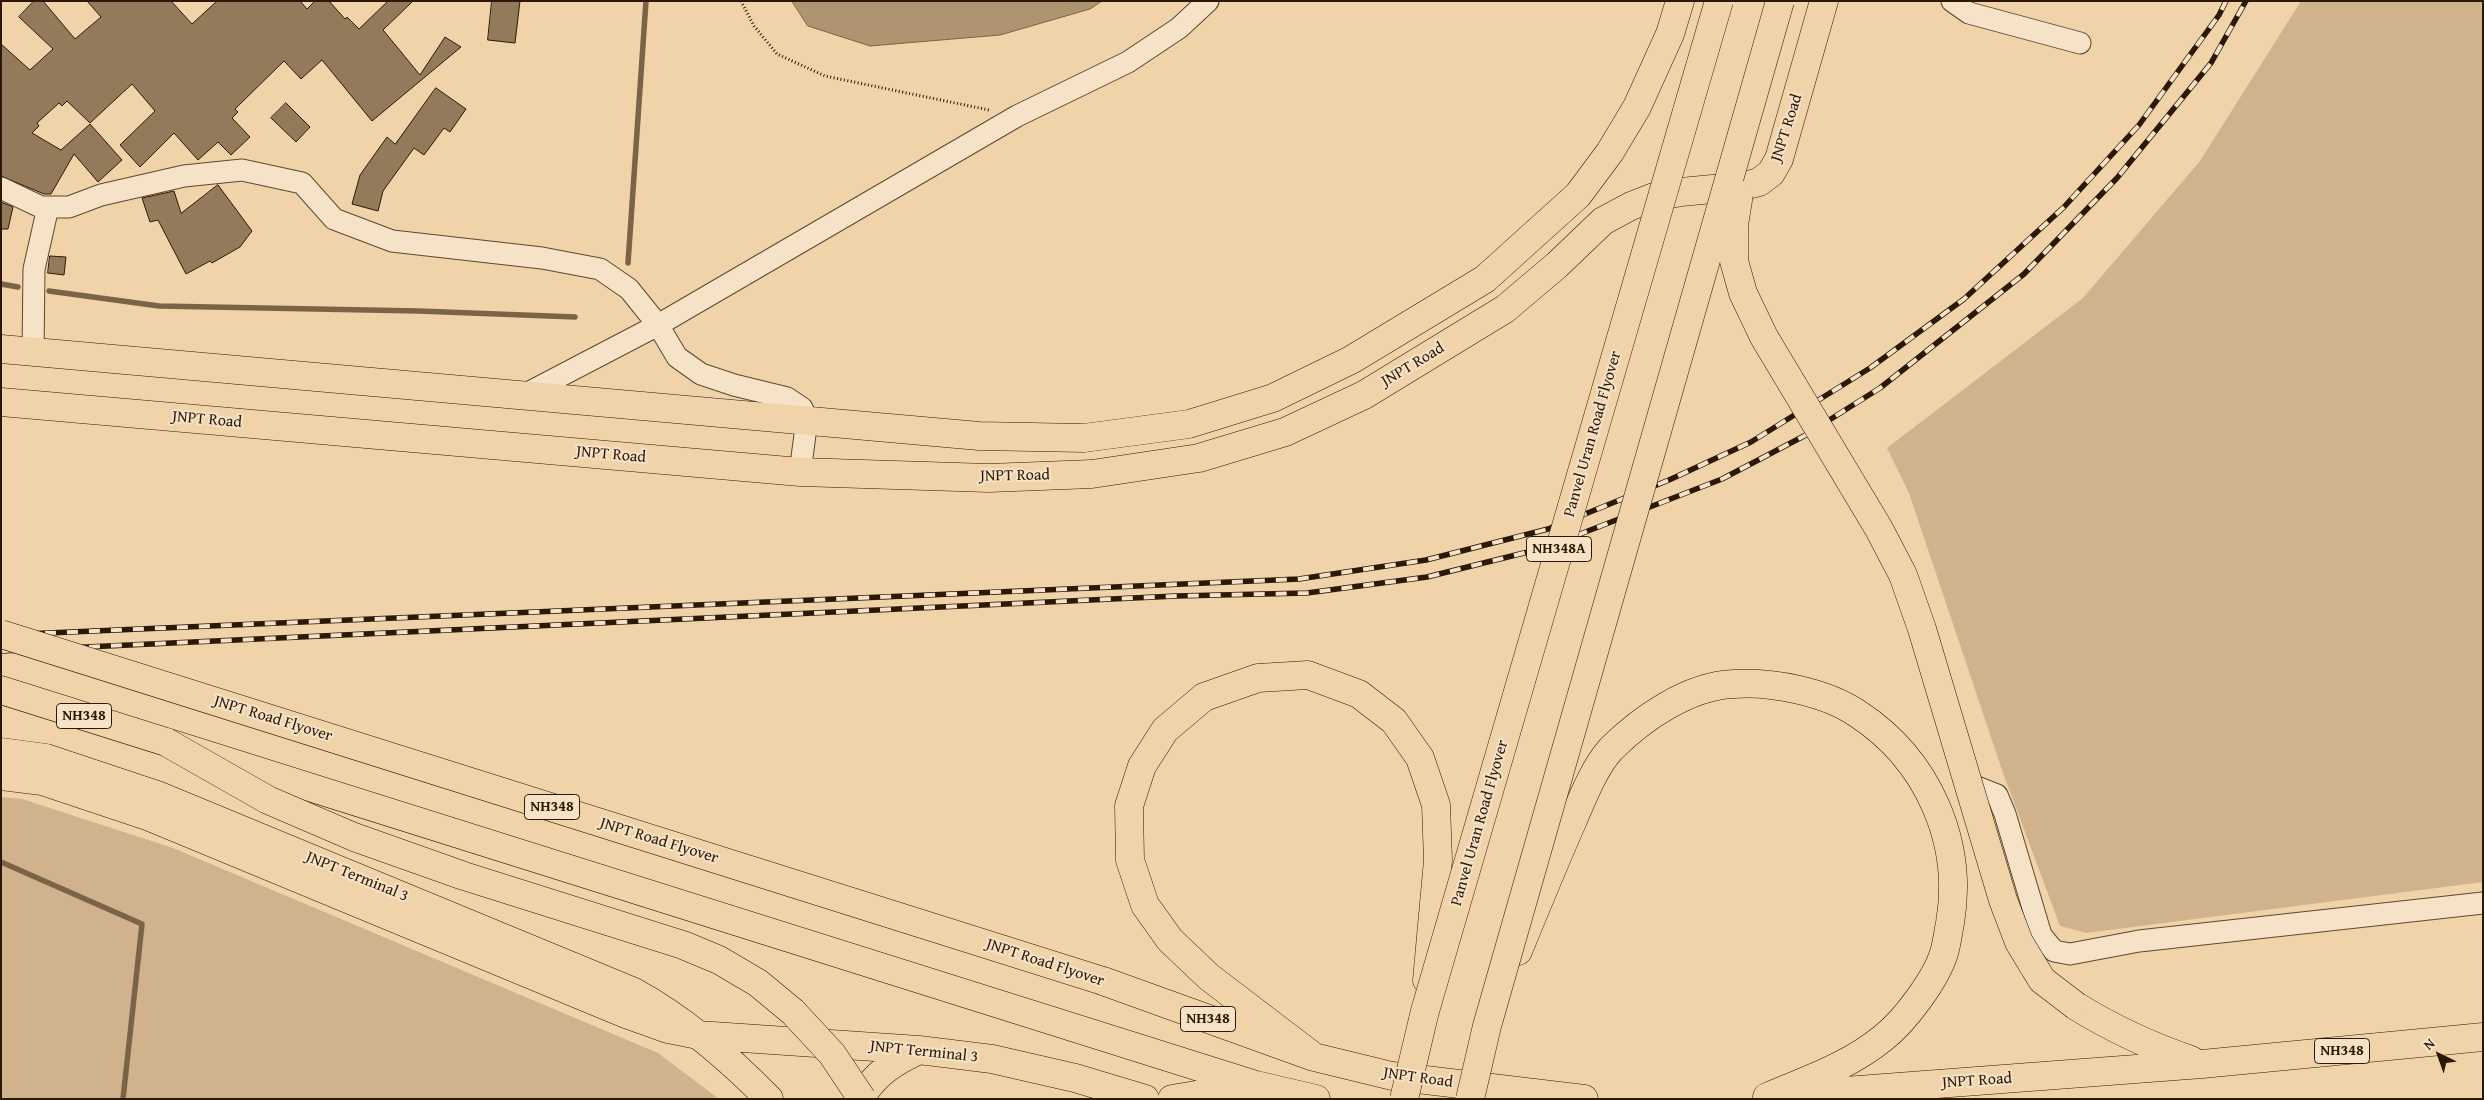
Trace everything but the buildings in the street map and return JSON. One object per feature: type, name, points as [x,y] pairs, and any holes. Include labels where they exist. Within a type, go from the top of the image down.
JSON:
[{"type":"main road","points":[[1,349],[979,436],[1084,438],[1188,424],[1273,398],[1351,360],[1485,279],[1532,239],[1578,195],[1610,152],[1637,107],[1670,34],[1680,1]]},
{"type":"main road","name":"Panvel Uran Road Flyover","points":[[1404,1099],[1425,1012],[1719,1]]},
{"type":"main road","points":[[1470,1099],[1487,1026],[1780,1]]},
{"type":"main road","name":"JNPT Road","points":[[1,402],[800,472],[990,478],[1092,474],[1199,458],[1276,435],[1364,395],[1505,309],[1557,265],[1603,221],[1631,206],[1654,197],[1681,192],[1744,186],[1759,182],[1771,173],[1779,159],[1824,1]]},
{"type":"main road","points":[[1754,93],[1734,225],[1734,261],[1743,293],[1764,337],[1879,530],[1903,575],[1922,629],[2003,900],[2019,942],[2042,980],[2076,1006],[2113,1028],[2149,1046],[2202,1064]]},
{"type":"main road","points":[[1578,195],[1603,221]]},
{"type":"main road","name":"JNPT Road Flyover","points":[[1,634],[1103,981],[1314,1057]]},
{"type":"main road","points":[[1314,1057],[1209,977],[1170,940],[1145,905],[1130,860],[1129,806],[1142,766],[1164,730],[1204,697],[1258,678],[1308,676],[1359,694],[1394,721],[1420,758],[1436,805],[1438,860],[1425,1012]]},
{"type":"main road","points":[[1487,1026],[1585,791],[1609,752],[1644,720],[1686,695],[1730,684],[1776,685],[1817,695],[1858,713],[1892,741],[1919,775],[1940,812],[1952,859],[1953,904],[1944,954],[1918,1000],[1884,1038],[1839,1068],[1759,1098]]},
{"type":"main road","name":"NH348","points":[[1,690],[1256,1085],[1316,1099]]},
{"type":"main road","points":[[166,742],[268,800],[354,837],[464,876],[683,945],[719,960],[758,983],[793,1012],[832,1054],[861,1099],[873,1080],[892,1062],[919,1050]]},
{"type":"main road","name":"JNPT Terminal 3","points":[[1,752],[46,758],[157,795],[634,992],[666,1009],[698,1035]]},
{"type":"main road","name":"JNPT Terminal 3","points":[[1,776],[42,781],[141,814],[626,1014],[668,1029],[698,1035],[919,1050],[992,1059],[1075,1078],[1145,1099]]},
{"type":"main road","points":[[698,1035],[768,1099]]},
{"type":"main road","name":"NH348","points":[[2202,1064],[2483,1037]]},
{"type":"main road","name":"JNPT Road","points":[[1314,1057],[1392,1076],[1584,1099]]},
{"type":"main road","name":"JNPT Road","points":[[1759,1098],[2202,1064]]},
{"type":"main road","points":[[1172,1099],[1256,1085]]},
{"type":"street","points":[[524,395],[658,325],[1017,116],[1128,62],[1179,28],[1208,1]]},
{"type":"street","points":[[1952,1],[1969,13],[2080,43]]},
{"type":"street","points":[[1,188],[41,207],[69,207],[102,195],[184,176],[242,170],[302,183],[334,219],[392,240],[542,258],[600,269],[629,288],[658,325],[677,357],[701,374],[734,385],[787,398],[802,408],[807,420],[800,472]]},
{"type":"street","points":[[33,352],[34,269],[48,207]]},
{"type":"street","points":[[1969,784],[1997,795],[2005,814],[2041,935],[2054,951],[2070,954],[2139,941],[2483,903]]},
{"type":"path","points":[[740,1],[754,26],[777,54],[825,76],[1017,116]]},
{"type":"shaded area","points":[[792,1],[1102,1],[1090,9],[1000,35],[870,46],[808,26]]},
{"type":"shaded area","points":[[2301,1],[2483,1],[2483,882],[2086,933],[2060,926],[2003,773],[1909,493],[1887,448],[2083,298],[2200,161]]},
{"type":"shaded area","points":[[1,797],[22,799],[173,848],[658,1053],[719,1099],[1,1099]]},
{"type":"waterway","points":[[628,263],[646,1]]},
{"type":"waterway","points":[[1,284],[18,287]]},
{"type":"waterway","points":[[49,291],[159,306],[419,311],[575,317]]},
{"type":"waterway","points":[[1,862],[142,924],[123,1099]]},
{"type":"railway","points":[[1,635],[1299,579],[1426,560],[1548,529],[1669,480],[1751,442],[1870,368],[1964,299],[2064,207],[2139,125],[2219,15],[2226,1]]},
{"type":"railway","points":[[1,651],[1176,596],[1307,593],[1427,577],[1544,548],[1722,479],[1804,436],[1880,388],[2024,274],[2117,178],[2211,63],[2246,1]]}]
